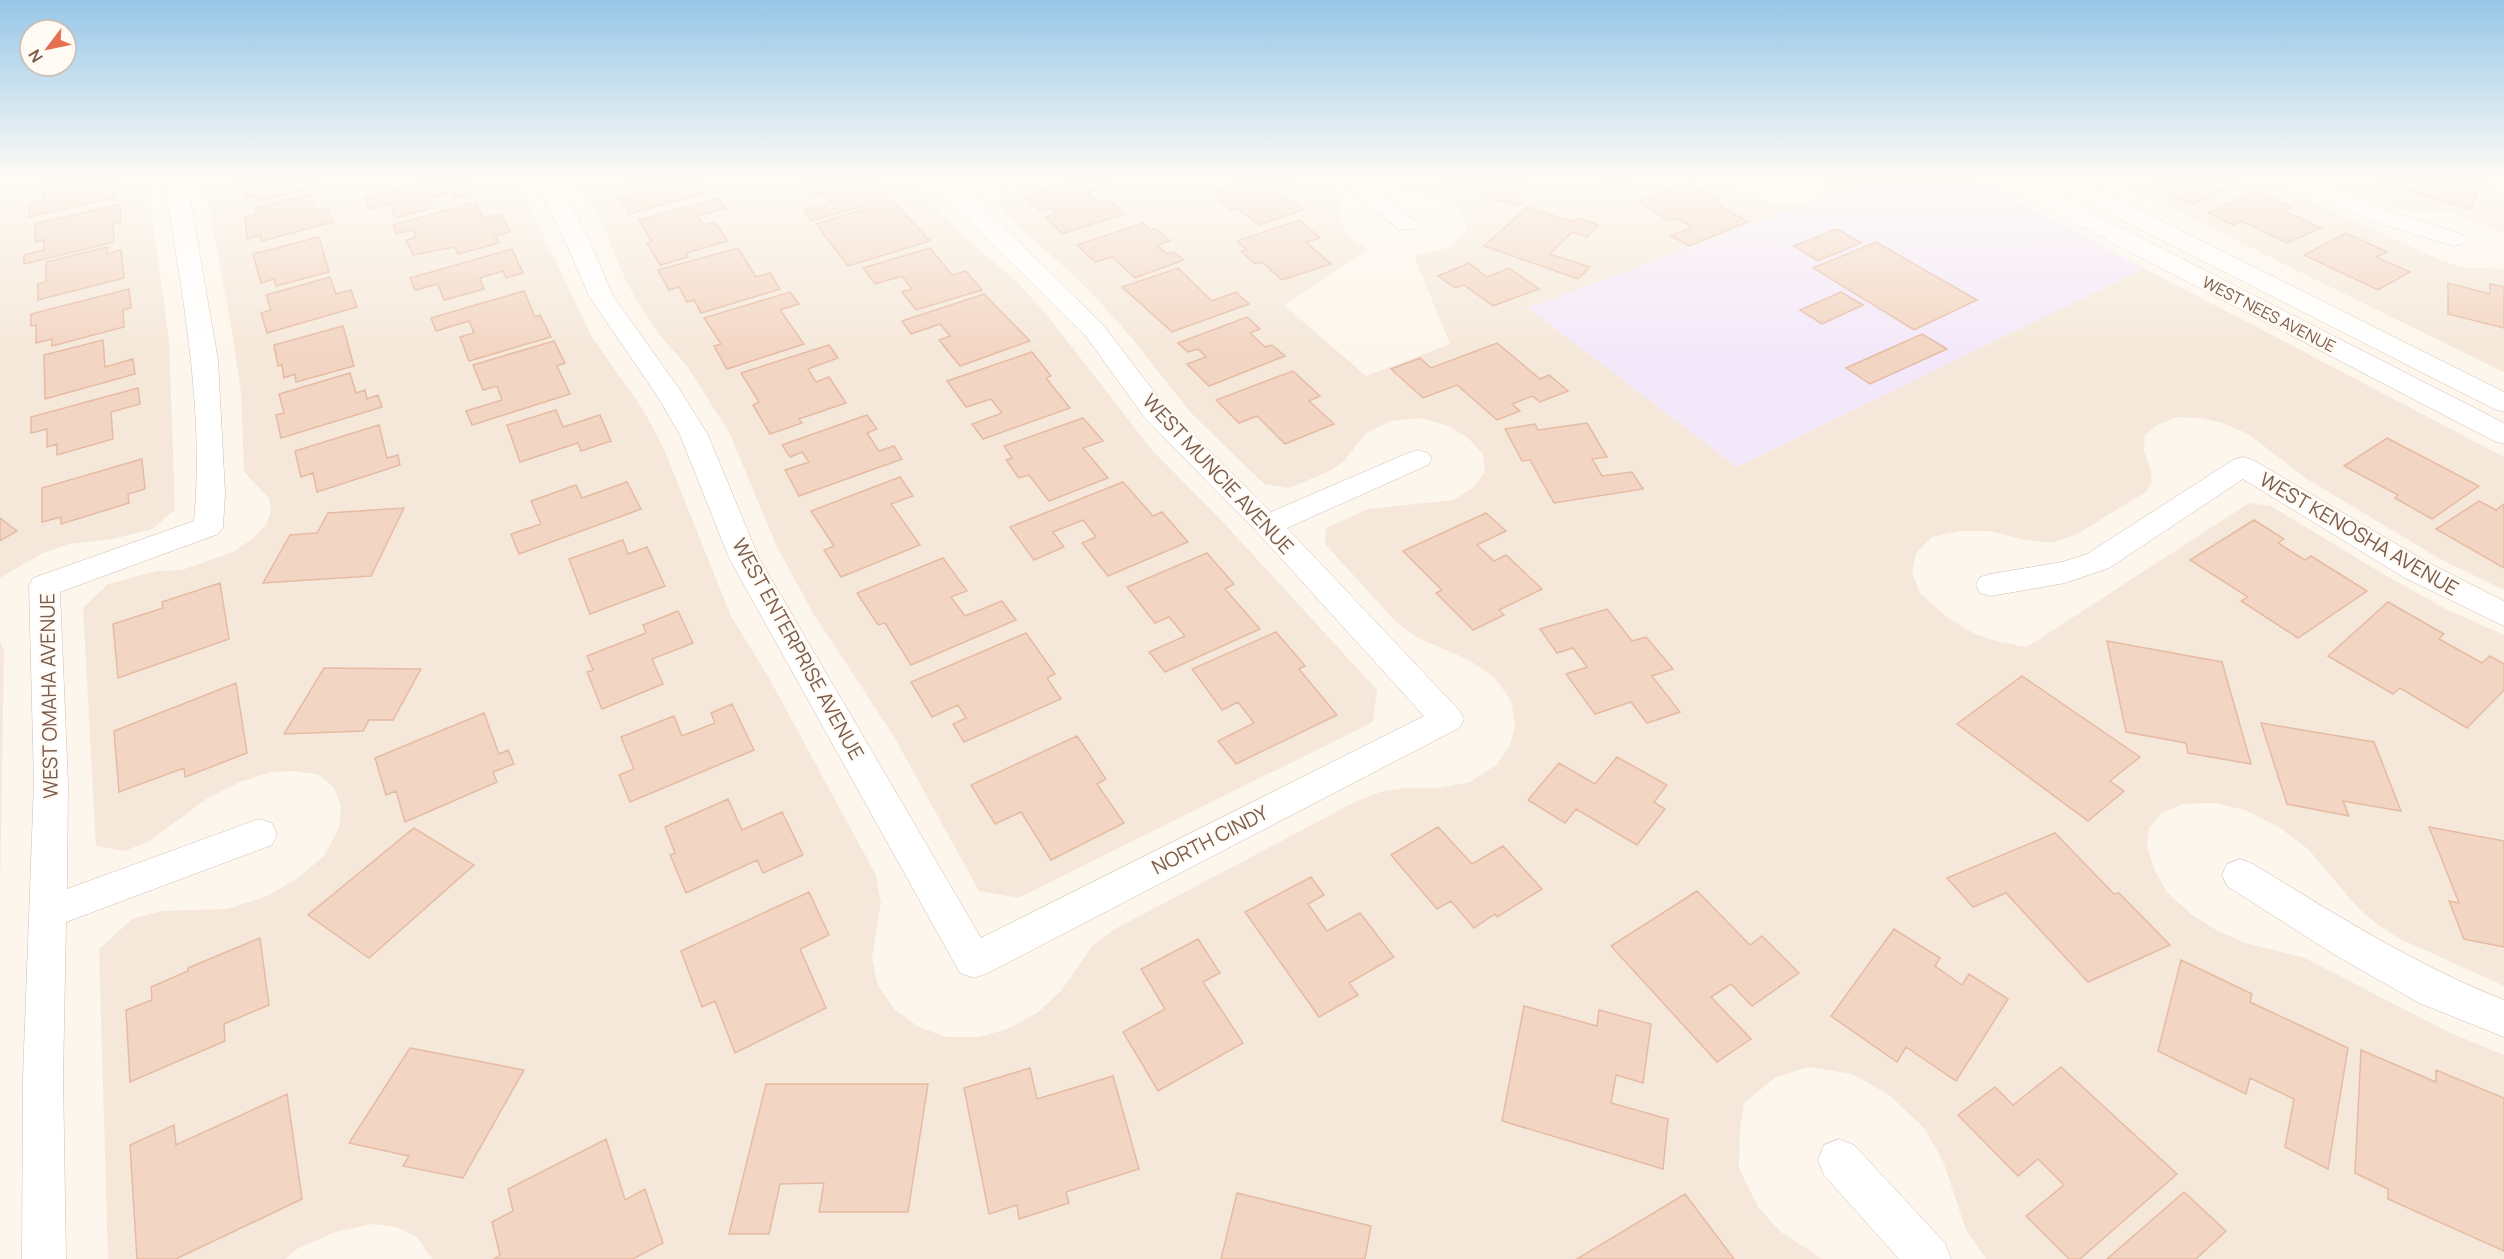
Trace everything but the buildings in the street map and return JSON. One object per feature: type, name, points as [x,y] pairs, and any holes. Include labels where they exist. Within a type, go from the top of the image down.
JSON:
[{"type":"main road","name":"WEST NEES AVENUE","points":[[2116,235],[2504,435]]},
{"type":"main road","name":"WEST NEES AVENUE","points":[[2170,235],[2504,403]]},
{"type":"street","name":"WEST OMAHA AVENUE","points":[[44,1259],[43,1077],[51,783],[44,586],[208,527],[211,493],[205,360],[185,235]]},
{"type":"street","name":"WEST ENTERPRISE AVENUE","points":[[574,235],[601,296],[671,396],[694,435],[744,558],[974,961]]},
{"type":"street","name":"WEST MUNCIE AVENUE","points":[[997,235],[1094,330],[1155,412],[1267,525],[1447,718]]},
{"type":"street","points":[[2440,235],[2454,239]]},
{"type":"street","points":[[1267,525],[1418,459]]},
{"type":"street","name":"WEST KENOSHA AVENUE","points":[[1991,585],[2065,572],[2098,561],[2243,466],[2416,570],[2504,615]]},
{"type":"street","name":"NORTH CINDY","points":[[974,961],[1447,718]]},
{"type":"street","points":[[48,912],[259,834]]},
{"type":"street","points":[[2240,875],[2348,943],[2433,990],[2504,1019]]},
{"type":"street","points":[[1839,1160],[1929,1259]]},
{"type":"shaded area","points":[[0,235],[155,235],[169,341],[175,510],[152,529],[113,539],[69,544],[41,554],[0,578]]},
{"type":"shaded area","points":[[214,235],[543,235],[592,337],[644,411],[664,449],[731,616],[769,678],[876,875],[881,903],[872,958],[878,986],[895,1010],[919,1027],[946,1037],[979,1037],[1007,1029],[1037,1013],[1061,991],[1093,945],[1115,929],[1355,802],[1380,792],[1405,788],[1438,788],[1470,782],[1497,764],[1510,746],[1515,724],[1511,701],[1496,679],[1469,660],[1418,638],[1397,623],[1325,544],[1326,528],[1368,509],[1453,500],[1473,488],[1485,472],[1483,454],[1468,438],[1446,425],[1420,418],[1390,421],[1365,434],[1344,461],[1330,471],[1289,488],[1264,484],[1190,412],[1131,337],[1088,289],[1029,235],[1349,235],[1368,250],[1284,305],[1366,376],[1450,344],[1414,256],[1448,248],[1464,235],[1725,235],[1529,308],[1737,467],[2144,268],[2504,457],[2504,590],[2440,559],[2307,479],[2248,434],[2223,423],[2200,418],[2178,417],[2159,424],[2145,435],[2144,451],[2152,481],[2146,492],[2077,534],[2052,543],[2026,540],[1989,531],[1959,531],[1932,537],[1916,553],[1912,573],[1920,593],[1947,617],[1973,633],[1999,642],[2027,647],[2249,503],[2271,506],[2446,609],[2504,635],[2504,986],[2398,938],[2377,924],[2358,908],[2309,850],[2280,828],[2245,810],[2215,803],[2183,804],[2162,813],[2149,828],[2147,846],[2154,869],[2167,892],[2191,914],[2218,931],[2245,943],[2305,958],[2446,1031],[2504,1055],[2504,1259],[1986,1259],[1966,1230],[1943,1161],[1924,1128],[1889,1095],[1852,1074],[1809,1067],[1776,1077],[1744,1103],[1740,1129],[1739,1168],[1758,1207],[1781,1232],[1823,1259],[432,1259],[417,1237],[396,1227],[372,1224],[335,1232],[297,1249],[285,1259],[108,1259],[99,949],[132,919],[161,911],[227,909],[265,897],[298,878],[324,856],[339,828],[341,806],[334,788],[319,775],[296,771],[271,772],[240,782],[208,798],[148,842],[124,851],[96,846],[83,608],[108,584],[157,571],[182,570],[233,552],[252,539],[266,525],[271,511],[269,498],[244,472],[241,393]]},
{"type":"shaded area","points":[[607,235],[963,235],[1017,282],[1047,315],[1152,450],[1222,521],[1377,690],[1373,722],[1018,898],[979,891],[893,735],[813,613],[777,547],[729,432],[686,365],[658,333],[626,281]]},
{"type":"shaded area","points":[[1724,235],[2081,235],[2144,268],[1737,467],[1528,308]]},
{"type":"shaded area","points":[[2224,235],[2385,235],[2438,259],[2466,268],[2504,269],[2504,372]]},
{"type":"shaded area","points":[[0,641],[4,651],[0,892]]}]
